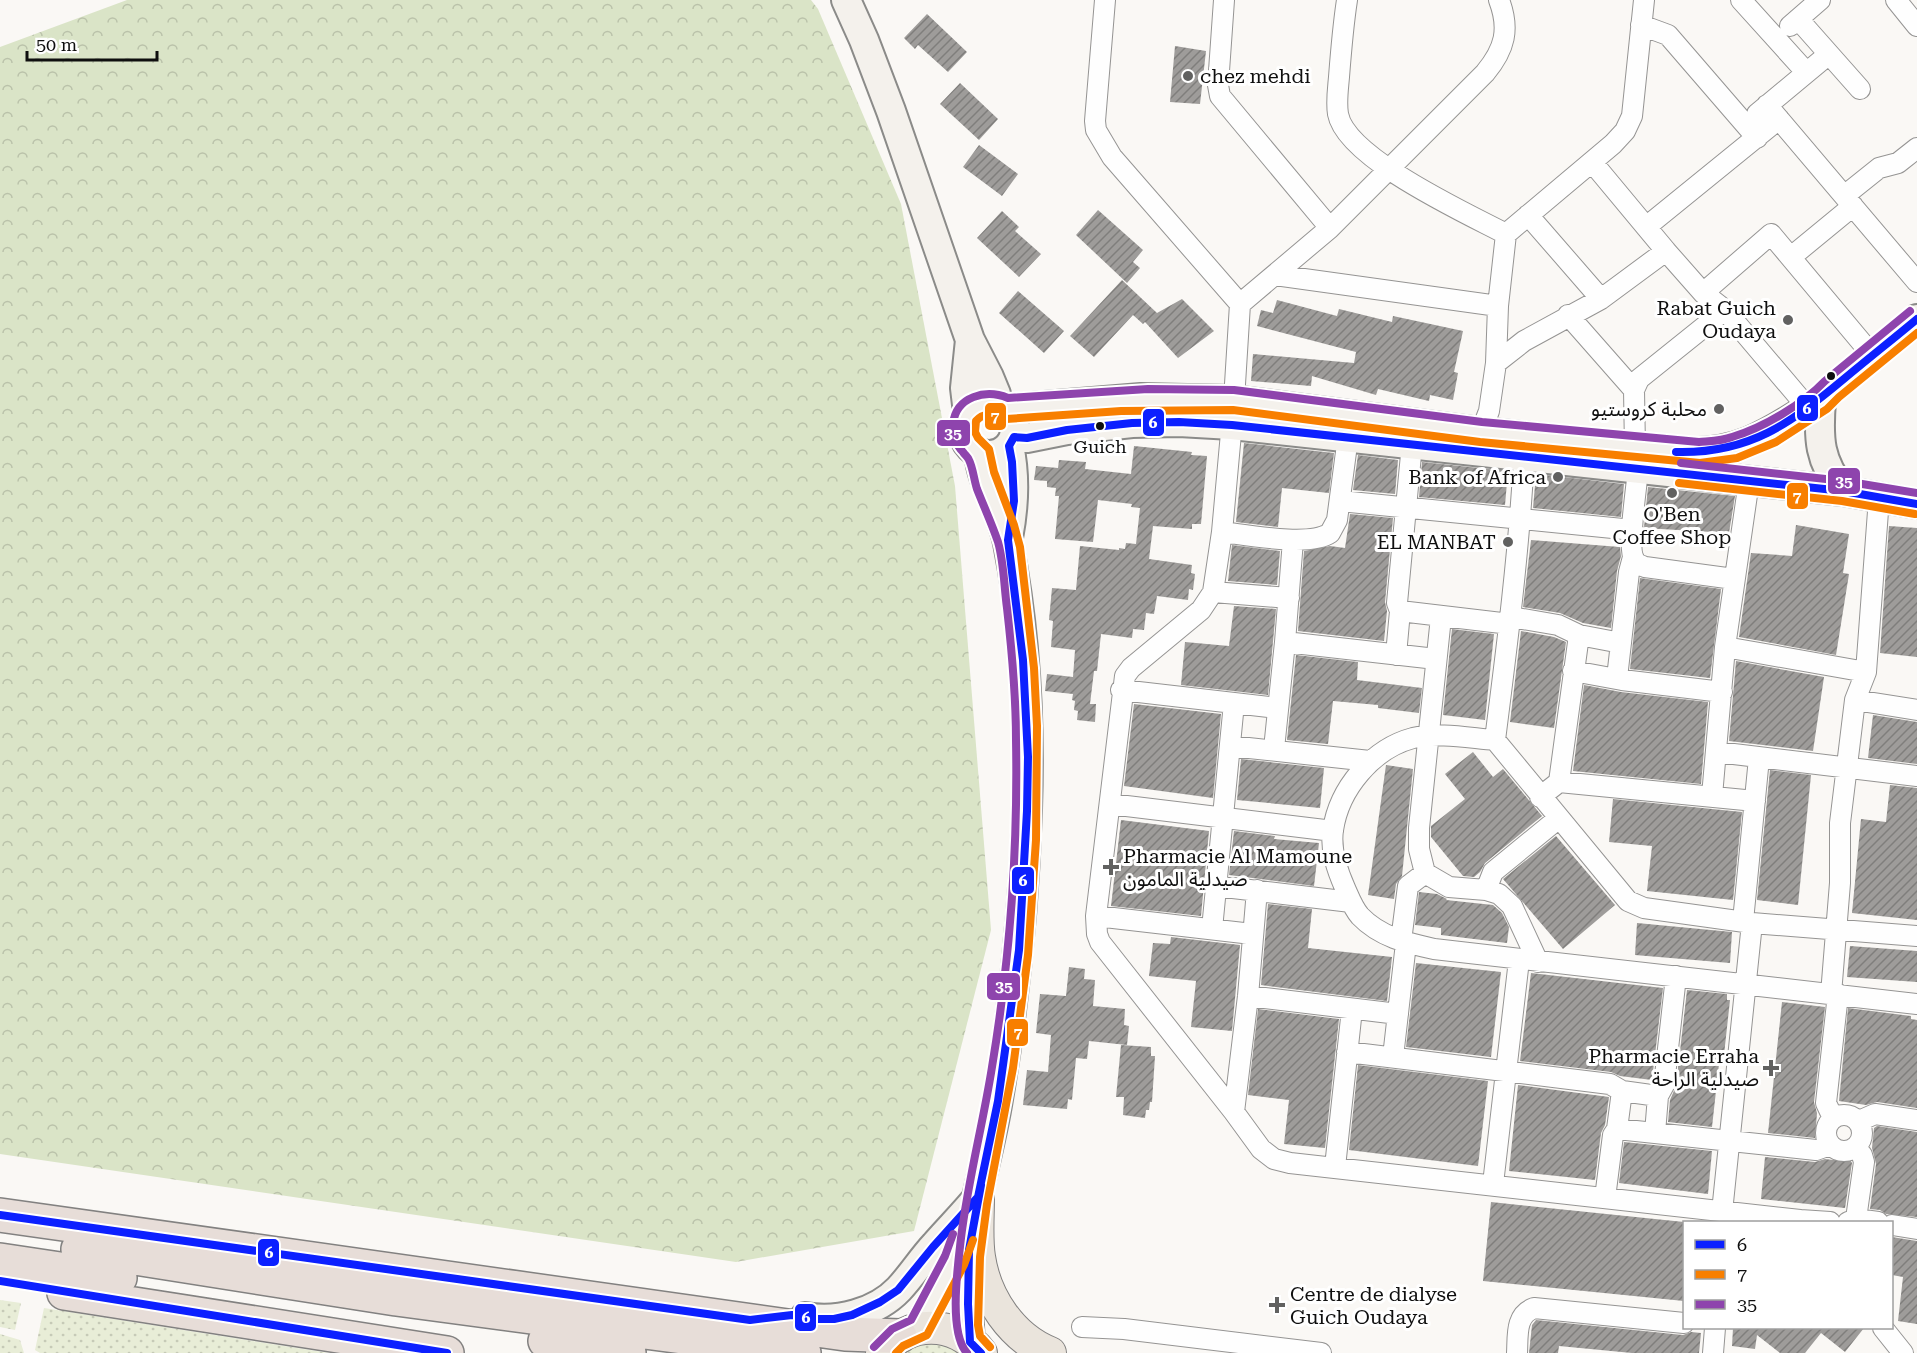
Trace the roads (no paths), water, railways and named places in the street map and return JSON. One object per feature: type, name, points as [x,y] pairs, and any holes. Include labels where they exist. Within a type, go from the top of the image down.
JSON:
[{"type":"highway","points":[[0,1215],[863,1336],[900,1339]]},
{"type":"highway","points":[[0,1235],[396,1299],[804,1353]]},
{"type":"highway","points":[[0,1260],[629,1353]]},
{"type":"highway","points":[[0,1281],[447,1353]]},
{"type":"main road","points":[[978,1197],[979,1258],[995,1304],[1014,1329],[1037,1348],[1050,1353]]},
{"type":"main road","points":[[900,1339],[940,1328],[951,1330],[980,1349]]},
{"type":"street","points":[[846,0],[891,111],[970,340],[1001,406],[1015,424],[1011,442],[1014,501],[1008,540]]},
{"type":"street","points":[[1105,0],[1096,130],[1112,158],[1240,304],[1222,532],[1213,592],[1201,610],[1131,668],[1125,676],[1121,690],[1096,916],[1096,934],[1100,942],[1261,1149],[1274,1159],[1290,1164],[1492,1184],[1792,1221]]},
{"type":"street","points":[[1224,0],[1218,85],[1220,96],[1330,228]]},
{"type":"street","points":[[1347,0],[1341,39],[1338,116],[1350,138],[1388,169],[1506,234]]},
{"type":"street","points":[[1240,304],[1330,228],[1493,64],[1503,42],[1505,31],[1505,16],[1499,0]]},
{"type":"street","points":[[1480,442],[1489,411],[1496,363],[1498,306],[1506,234],[1613,144],[1625,131],[1632,116],[1644,0]]},
{"type":"street","points":[[1741,0],[1806,72]]},
{"type":"street","points":[[1776,37],[1820,0]]},
{"type":"street","points":[[1896,0],[1917,26]]},
{"type":"street","points":[[1798,19],[1860,89]]},
{"type":"street","points":[[1641,25],[1668,35],[1751,131]]},
{"type":"street","points":[[1646,227],[1773,112],[1806,72],[1828,54]]},
{"type":"street","points":[[1773,112],[1917,282]]},
{"type":"street","points":[[1791,257],[1879,168],[1898,164],[1917,148]]},
{"type":"street","points":[[1592,162],[1703,293],[1725,310],[1815,405],[1822,456],[1827,469],[1843,491]]},
{"type":"street","points":[[1528,215],[1601,299]]},
{"type":"street","points":[[1703,293],[1771,234],[1873,356]]},
{"type":"street","points":[[1496,363],[1524,341],[1601,299],[1666,251]]},
{"type":"street","points":[[1275,275],[1498,306]]},
{"type":"street","points":[[1617,678],[1633,557],[1637,458],[1634,390],[1643,373],[1725,310]]},
{"type":"street","points":[[1568,315],[1634,390]]},
{"type":"street","points":[[1917,319],[1815,405],[1770,433],[1725,450],[1637,458],[1524,457],[1480,442],[1412,444],[1348,437],[1233,413],[1195,398],[1141,398],[1035,406],[1001,406],[990,403],[978,405],[968,413],[964,436],[972,449],[979,453],[997,454],[1011,442],[1067,430],[1132,423],[1179,423],[1233,413],[1637,458],[1749,481],[1843,491],[1917,504]]},
{"type":"street","points":[[968,413],[964,388],[970,340]]},
{"type":"street","points":[[989,377],[1008,396],[1019,402],[1035,406]]},
{"type":"street","points":[[1222,532],[1293,540],[1317,538],[1330,533],[1337,520],[1348,437]]},
{"type":"street","points":[[1396,655],[1400,611],[1397,603],[1412,444]]},
{"type":"street","points":[[979,453],[985,478],[1008,540],[1023,660],[1028,758],[1027,811],[1012,1008],[998,1101],[969,1250],[968,1304],[980,1349]]},
{"type":"street","points":[[1524,457],[1521,518],[1495,740],[1540,797],[1628,901],[1635,905],[1748,922],[1917,936]]},
{"type":"street","points":[[1712,796],[1725,647],[1749,481]]},
{"type":"street","points":[[1833,1118],[1826,1103],[1840,883],[1840,823],[1855,700],[1866,672],[1879,498]]},
{"type":"street","points":[[1340,501],[1633,530]]},
{"type":"street","points":[[1274,749],[1293,540]]},
{"type":"street","points":[[1633,557],[1638,564],[1645,567],[1734,579]]},
{"type":"street","points":[[1213,592],[1289,598]]},
{"type":"street","points":[[1400,611],[1441,617],[1558,626],[1579,635],[1621,643]]},
{"type":"street","points":[[1441,617],[1419,828],[1419,849],[1425,873],[1449,887],[1499,894],[1512,906],[1528,961],[1505,1072],[1492,1184]]},
{"type":"street","points":[[1559,782],[1579,635]]},
{"type":"street","points":[[1285,642],[1436,659]]},
{"type":"street","points":[[1725,647],[1866,672]]},
{"type":"street","points":[[1573,671],[1722,692]]},
{"type":"street","points":[[1121,690],[1278,708]]},
{"type":"street","points":[[1855,700],[1917,710]]},
{"type":"street","points":[[1212,929],[1234,703]]},
{"type":"street","points":[[1495,740],[1430,736],[1412,739],[1397,744],[1370,761],[1355,779],[1340,804],[1333,831],[1333,852],[1338,872],[1351,902],[1359,915],[1377,930],[1404,942],[1434,949],[1917,1004]]},
{"type":"street","points":[[1230,746],[1370,761]]},
{"type":"street","points":[[1717,752],[1917,776]]},
{"type":"street","points":[[1722,1212],[1745,985],[1759,758]]},
{"type":"street","points":[[1540,797],[1559,782],[1755,801]]},
{"type":"street","points":[[1110,804],[1333,831]]},
{"type":"street","points":[[1486,891],[1493,872],[1559,818]]},
{"type":"street","points":[[1393,1057],[1408,886],[1425,873]]},
{"type":"street","points":[[1216,886],[1351,902]]},
{"type":"street","points":[[1234,1112],[1248,996],[1257,891]]},
{"type":"street","points":[[1096,916],[1252,934]]},
{"type":"street","points":[[1655,1133],[1658,1096],[1664,1085],[1676,976]]},
{"type":"street","points":[[1248,996],[1398,1014]]},
{"type":"street","points":[[1335,1167],[1352,1009]]},
{"type":"street","points":[[1347,1052],[1610,1084],[1622,1091],[1658,1096]]},
{"type":"street","points":[[1605,1198],[1613,1135],[1617,1129],[1622,1091]]},
{"type":"street","points":[[1858,1121],[1875,1114],[1917,1120]]},
{"type":"street","points":[[1846,1115],[1858,1121],[1863,1135],[1856,1148],[1843,1152],[1830,1145],[1826,1131],[1833,1118],[1846,1115]]},
{"type":"street","points":[[1617,1129],[1816,1150],[1830,1145]]},
{"type":"street","points":[[1852,1221],[1864,1162],[1856,1148]]},
{"type":"street","points":[[750,1320],[792,1315],[834,1319],[852,1315],[880,1302],[898,1290],[978,1197]]},
{"type":"street","points":[[900,1339],[955,1260],[978,1197]]},
{"type":"street","points":[[1893,1225],[1917,1229]]},
{"type":"street","points":[[1517,1353],[1520,1321],[1525,1312],[1534,1308],[1683,1323]]},
{"type":"street","points":[[1082,1327],[1124,1329],[1321,1353]]},
{"type":"street","points":[[1713,1353],[1715,1329]]},
{"type":"street","points":[[1884,1329],[1903,1353]]},
{"type":"place","name":"chez mehdi","points":[[1188,76]]},
{"type":"place","name":"Rabat Guich Oudaya","points":[[1788,320]]},
{"type":"place","name":"محلبة كروستيو","points":[[1719,409]]},
{"type":"place","name":"Guich","points":[[1100,426]]},
{"type":"place","name":"Bank of Africa","points":[[1558,477]]},
{"type":"place","name":"O'Ben Coffee Shop","points":[[1672,493]]},
{"type":"place","name":"EL MANBAT","points":[[1508,542]]},
{"type":"place","name":"Pharmacie Al Mamoune صيدلية المامون","points":[[1111,867]]},
{"type":"place","name":"Pharmacie Erraha صيدلية الراحة","points":[[1771,1068]]},
{"type":"place","name":"Centre de dialyse Guich Oudaya","points":[[1277,1305]]}]
